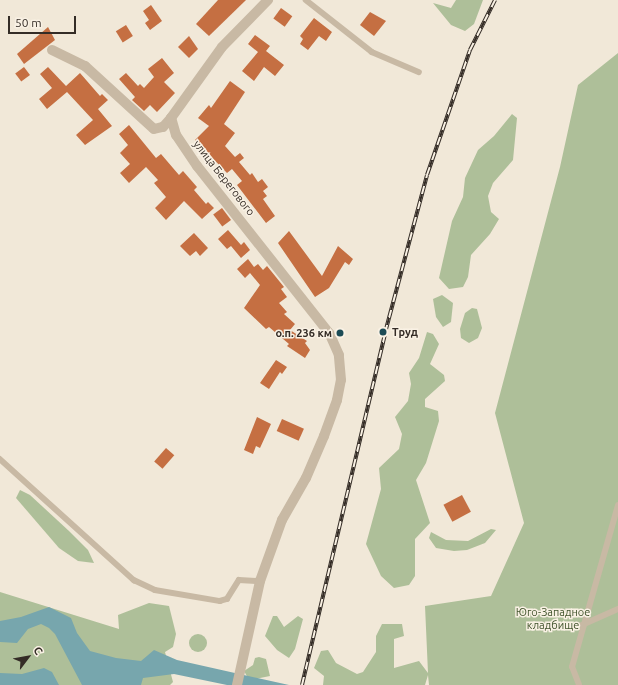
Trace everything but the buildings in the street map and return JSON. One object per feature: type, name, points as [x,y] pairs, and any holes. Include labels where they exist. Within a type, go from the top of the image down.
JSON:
[{"type":"street","points":[[52,50],[85,66],[154,129],[163,127],[222,47],[268,0]]},
{"type":"street","name":"улица Берегового","points":[[171,118],[176,135],[197,166],[237,213],[329,333],[339,355],[341,380],[324,436],[306,478],[282,520],[260,581],[237,685]]},
{"type":"lane","points":[[306,0],[372,52],[419,72]]},
{"type":"lane","points":[[0,459],[134,580],[155,590],[220,601],[226,599],[239,580],[260,581]]},
{"type":"lane","points":[[579,685],[572,667],[582,625],[618,505]]},
{"type":"lane","points":[[582,625],[618,609]]},
{"type":"green space","points":[[456,0],[483,0],[474,24],[465,31],[451,25],[433,3],[451,8]]},
{"type":"green space","name":"Юго-Западное кладбище","points":[[618,53],[618,685],[429,685],[428,675],[425,685],[323,685],[324,676],[314,668],[321,651],[328,650],[336,663],[357,674],[363,672],[376,652],[376,636],[382,624],[402,624],[404,636],[394,639],[394,668],[419,661],[428,673],[425,606],[491,596],[524,523],[495,413],[560,167],[578,85]]},
{"type":"green space","points":[[512,114],[517,118],[513,160],[493,183],[488,196],[491,212],[499,219],[490,234],[471,255],[468,277],[463,287],[449,289],[439,278],[452,221],[463,197],[465,178],[478,150],[494,136]]},
{"type":"green space","points":[[442,295],[453,303],[451,322],[443,327],[436,317],[433,299]]},
{"type":"green space","points":[[472,308],[477,309],[482,328],[478,338],[469,343],[461,338],[460,329],[465,313]]},
{"type":"green space","points":[[427,332],[433,334],[439,344],[430,364],[444,375],[445,381],[425,399],[425,407],[438,411],[439,421],[426,463],[416,480],[430,523],[415,539],[415,576],[409,585],[394,588],[381,576],[366,544],[381,489],[379,468],[399,449],[402,434],[395,417],[408,401],[411,384],[409,373],[419,358]]},
{"type":"green space","points":[[20,490],[30,495],[69,531],[88,550],[94,563],[78,561],[59,548],[16,498]]},
{"type":"green space","points":[[491,529],[496,530],[485,543],[467,550],[454,551],[436,548],[429,538],[431,532],[446,540],[468,541]]},
{"type":"green space","points":[[0,592],[119,629],[118,615],[149,603],[169,606],[176,634],[173,647],[165,652],[173,682],[170,685],[0,685]]},
{"type":"green space","points":[[273,616],[277,616],[284,627],[298,616],[303,619],[295,649],[289,658],[277,650],[265,636]]},
{"type":"green space","points":[[198,634],[204,637],[207,643],[204,649],[198,652],[192,649],[189,643],[192,637]]},
{"type":"green space","points":[[259,657],[266,659],[270,676],[255,679],[248,678],[244,671],[253,665],[255,658]]},
{"type":"water","points":[[49,607],[71,618],[77,633],[90,651],[116,658],[141,661],[154,650],[177,660],[289,685],[227,685],[174,674],[143,678],[141,685],[82,685],[55,634],[49,628],[41,624],[28,629],[17,643],[0,642],[0,621],[21,617]]},
{"type":"water","points":[[44,668],[52,672],[59,685],[0,685],[0,673],[22,674]]},
{"type":"railway","points":[[302,685],[385,333],[427,175],[470,50],[495,0]]},
{"type":"place","name":"Труд","points":[[383,332]]},
{"type":"place","name":"о.п. 236 км","points":[[340,333]]}]
